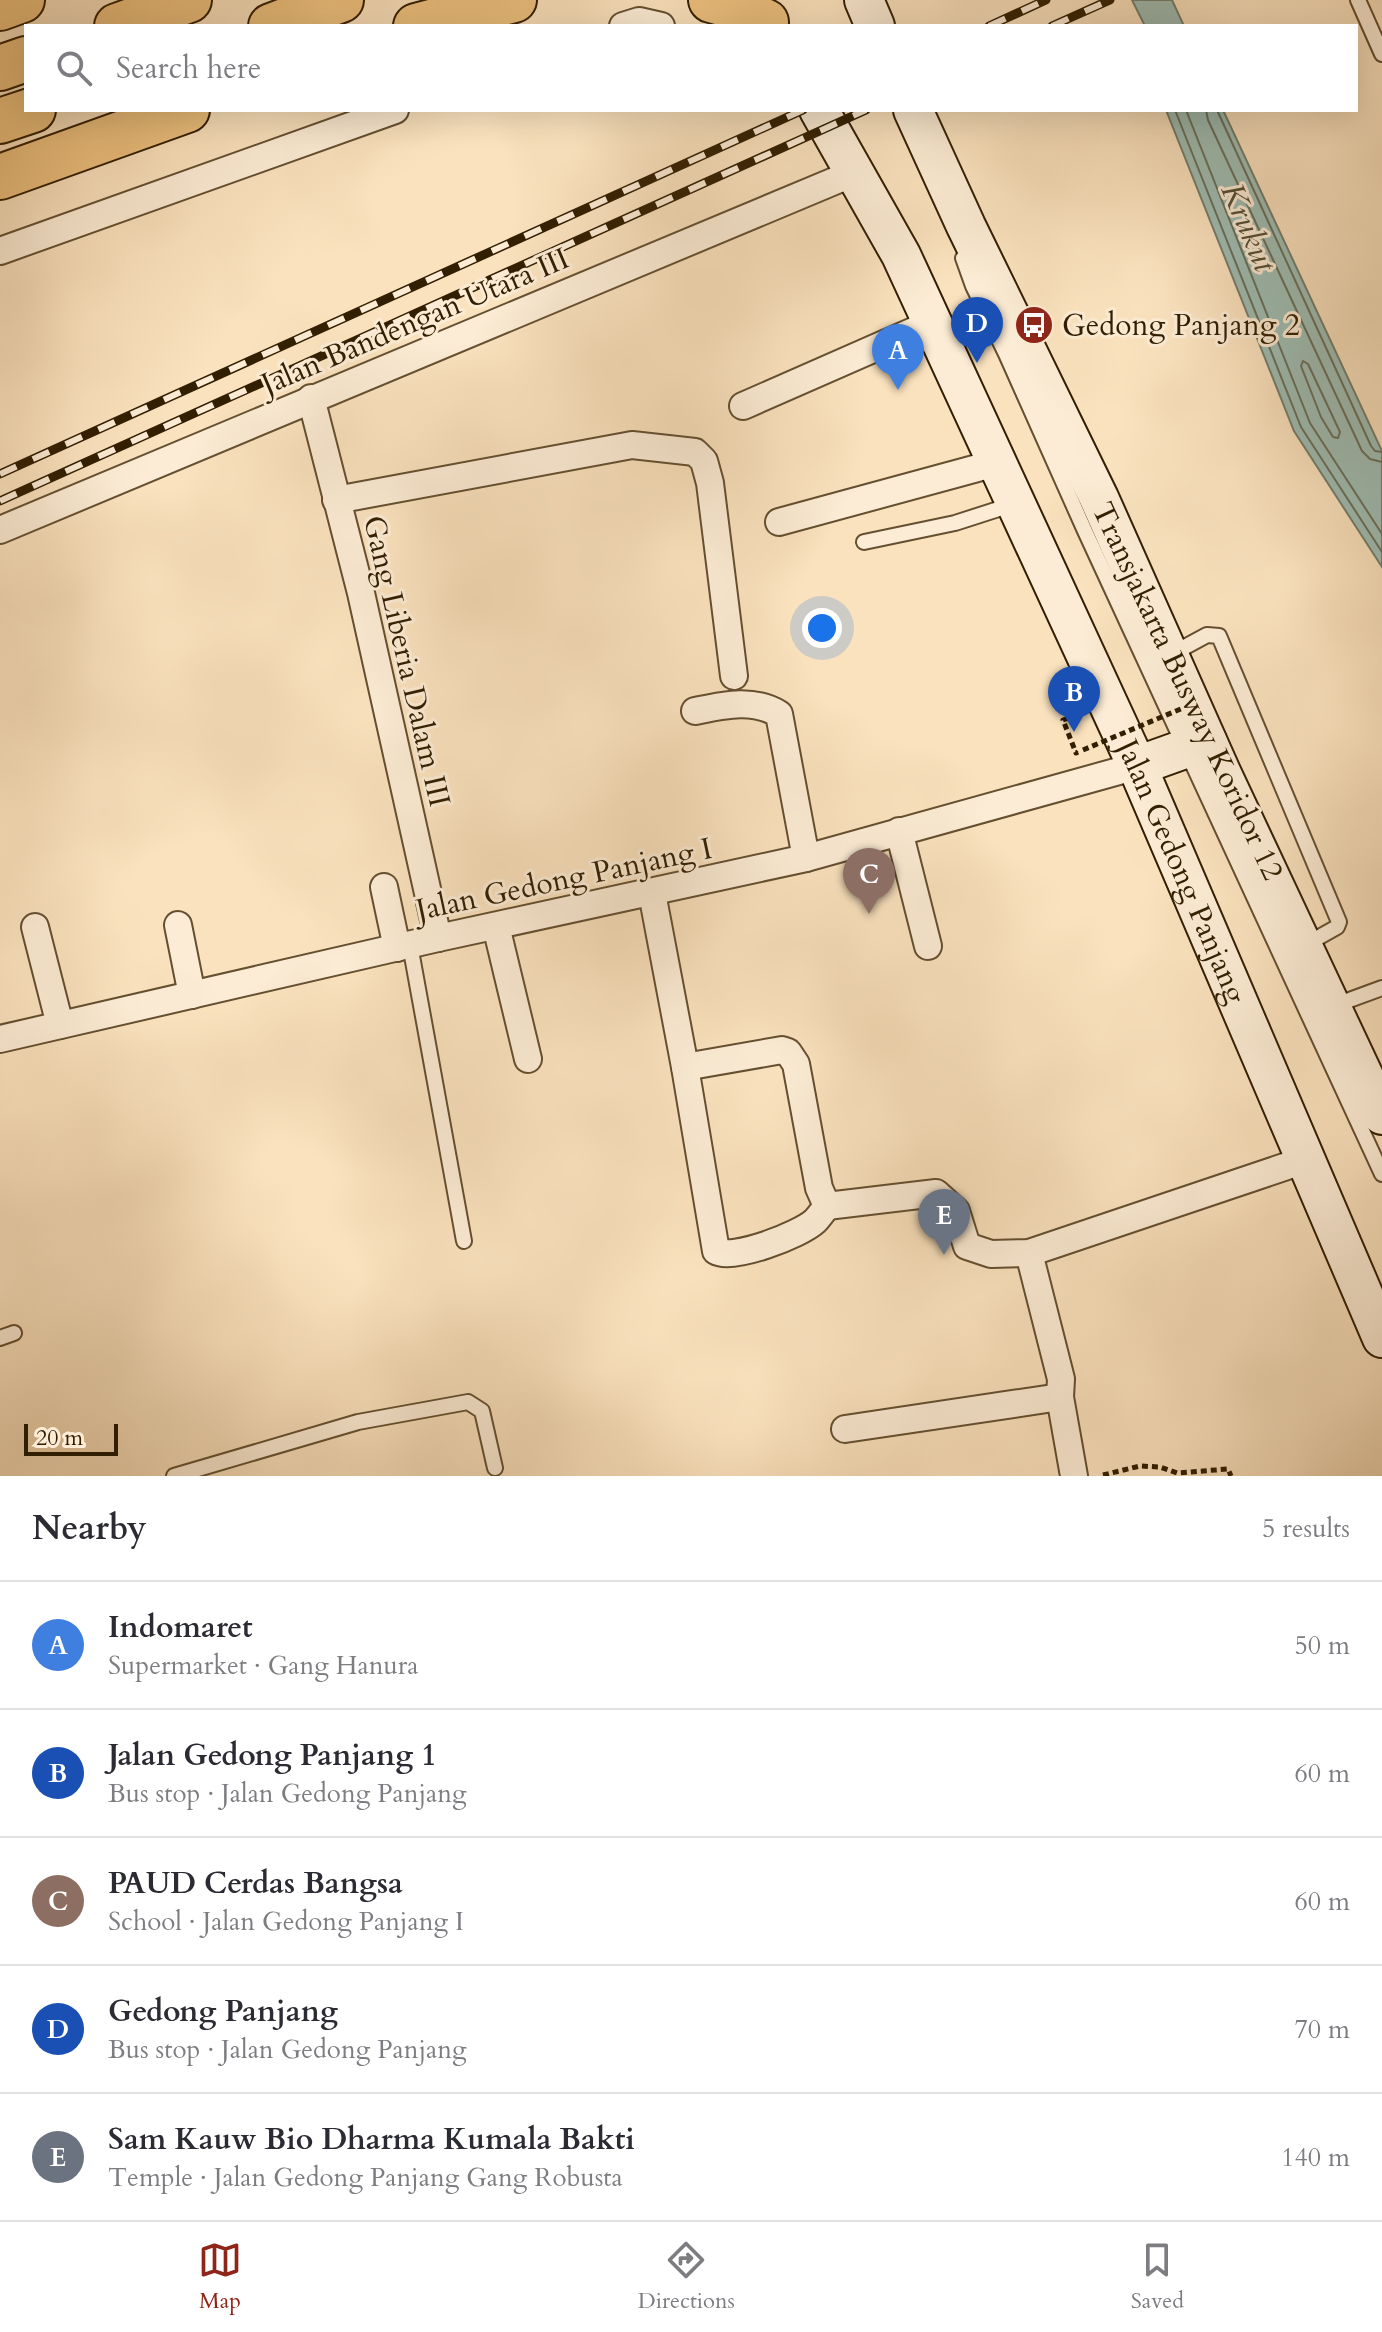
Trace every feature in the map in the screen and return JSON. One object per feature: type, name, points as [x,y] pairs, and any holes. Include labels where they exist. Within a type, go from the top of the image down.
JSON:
[{"type":"highway","points":[[0,8],[22,0]]},
{"type":"highway","points":[[123,24],[189,0]]},
{"type":"highway","points":[[276,24],[341,0]]},
{"type":"highway","points":[[421,24],[467,0]]},
{"type":"highway","points":[[421,24],[514,0]]},
{"type":"highway","points":[[711,0],[763,16]]},
{"type":"highway","points":[[0,68],[24,60]]},
{"type":"highway","points":[[0,121],[27,112]]},
{"type":"highway","points":[[0,177],[181,112]]},
{"type":"main road","points":[[864,0],[874,24]]},
{"type":"main road","name":"Jalan Gedong Panjang","points":[[820,112],[901,255],[1137,766],[1382,1338]]},
{"type":"main road","points":[[914,112],[1099,498],[1169,656],[1196,745],[1304,945],[1382,1115]]},
{"type":"main road","points":[[1137,766],[1196,745]]},
{"type":"street","points":[[629,24],[639,21],[652,24]]},
{"type":"street","points":[[0,251],[389,112]]},
{"type":"street","name":"Jalan Bandengan Utara III","points":[[0,530],[856,172]]},
{"type":"street","points":[[743,406],[932,323]]},
{"type":"street","name":"Gang Liberia Dalam III","points":[[311,398],[361,593],[438,938]]},
{"type":"street","points":[[336,500],[632,445],[695,452],[704,461],[710,483],[734,676]]},
{"type":"street","points":[[779,522],[996,463]]},
{"type":"street","points":[[695,711],[731,704],[765,705],[779,714],[806,858]]},
{"type":"street","name":"Jalan Gedong Panjang I","points":[[0,1039],[438,938],[806,858],[1137,766]]},
{"type":"street","points":[[899,831],[928,946]]},
{"type":"street","points":[[384,887],[403,946]]},
{"type":"street","points":[[652,893],[718,1253],[741,1252],[790,1236],[815,1222],[827,1206],[936,1193],[956,1211],[967,1246],[991,1254],[1029,1253],[1305,1160]]},
{"type":"street","points":[[178,925],[192,995]]},
{"type":"street","points":[[496,926],[528,1059]]},
{"type":"street","points":[[35,927],[60,1025]]},
{"type":"street","points":[[685,1067],[782,1050],[788,1052],[796,1064],[819,1188],[827,1206]]},
{"type":"street","points":[[1029,1253],[1061,1379],[1060,1397],[1074,1476]]},
{"type":"street","points":[[845,1429],[1060,1397]]},
{"type":"lane","points":[[1358,0],[1382,54]]},
{"type":"lane","name":"Transjakarta Busway Koridor 12","points":[[966,226],[961,252],[973,286],[1196,745],[1382,1174]]},
{"type":"lane","points":[[864,542],[955,523],[1015,504]]},
{"type":"lane","points":[[1169,656],[1207,635],[1219,636],[1339,922],[1337,927],[1304,945]]},
{"type":"lane","points":[[403,946],[464,1241]]},
{"type":"lane","points":[[1333,1006],[1382,988]]},
{"type":"lane","points":[[174,1476],[358,1422],[468,1402],[482,1411],[495,1468]]},
{"type":"path","points":[[1083,750],[1195,703]]},
{"type":"path","points":[[1063,720],[1076,753]]},
{"type":"path","points":[[1098,1476],[1140,1466],[1160,1467],[1177,1473],[1228,1469],[1231,1476]]},
{"type":"water","points":[[1132,0],[1172,0],[1183,24],[1144,24]]},
{"type":"water","name":"Krukut","points":[[1167,112],[1224,112],[1382,451],[1382,567],[1294,431]]},
{"type":"railway","points":[[993,24],[1046,0]]},
{"type":"railway","points":[[1056,24],[1110,0]]},
{"type":"railway","points":[[0,474],[799,112]]},
{"type":"railway","points":[[0,501],[862,112]]},
{"type":"place","name":"Gedong Panjang 2","points":[[1034,325]]},
{"type":"place","name":"Gedong Panjang","points":[[977,363]]},
{"type":"place","name":"Indomaret","points":[[898,390]]},
{"type":"place","name":"Jalan Gedong Panjang 1","points":[[1074,732]]},
{"type":"place","name":"PAUD Cerdas Bangsa","points":[[869,914]]},
{"type":"place","name":"Sam Kauw Bio Dharma Kumala Bakti","points":[[944,1255]]}]
